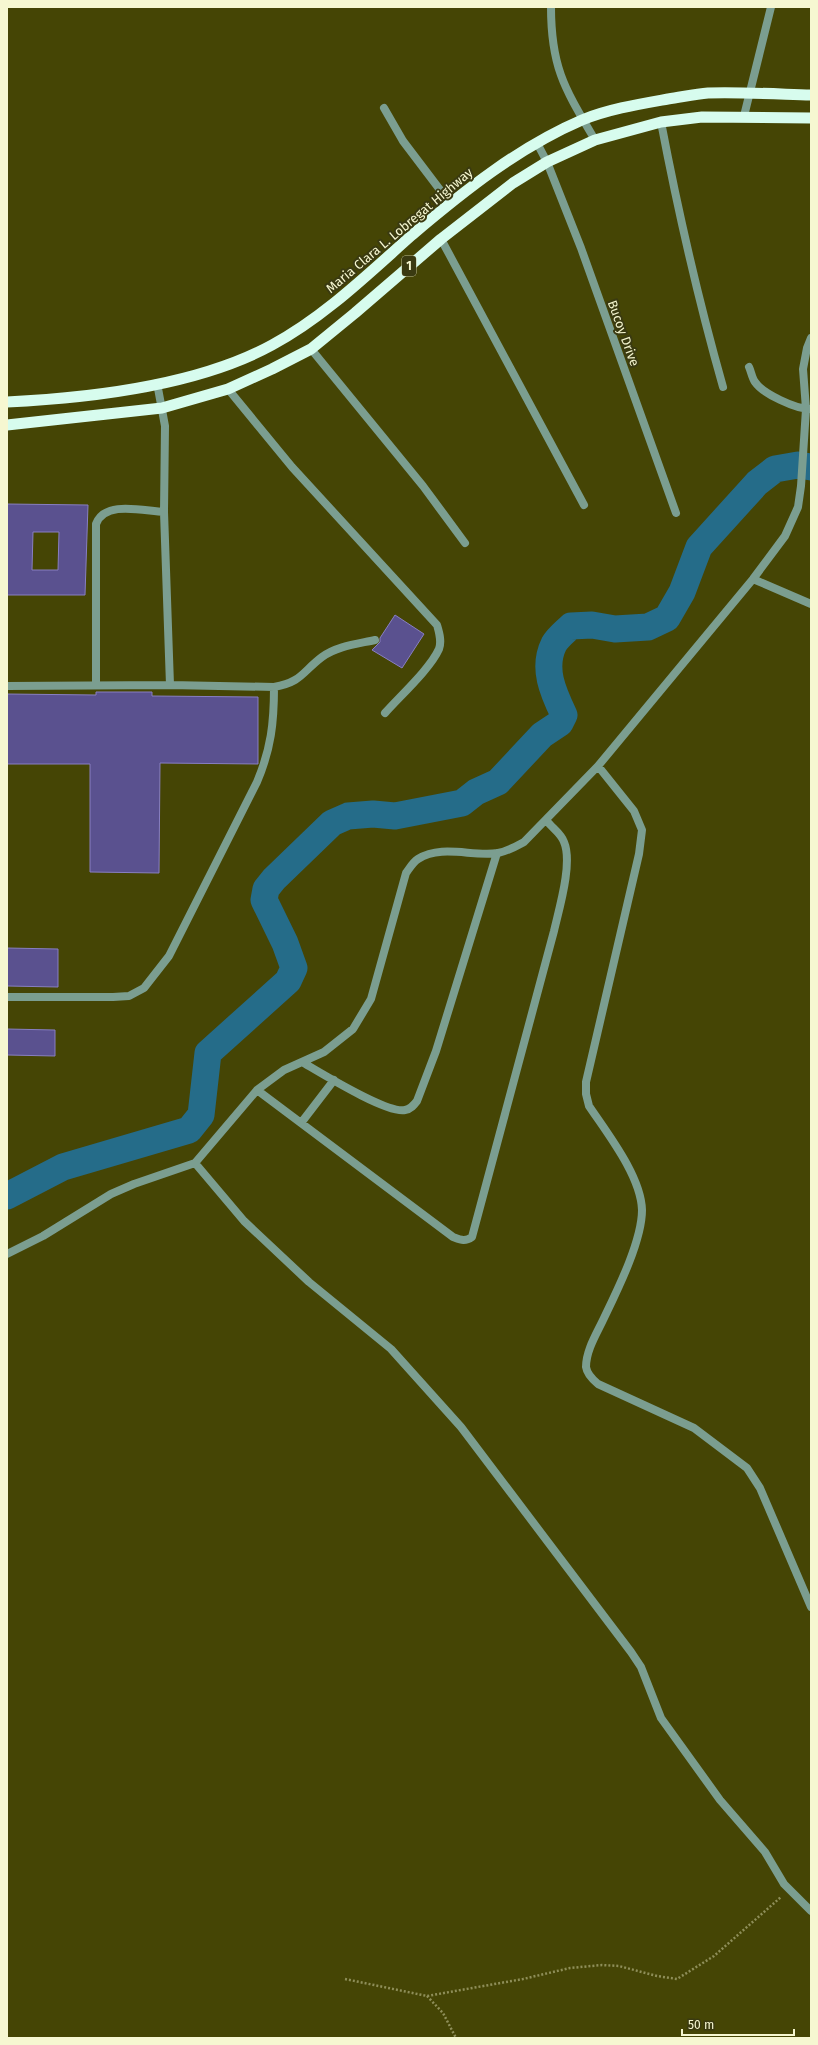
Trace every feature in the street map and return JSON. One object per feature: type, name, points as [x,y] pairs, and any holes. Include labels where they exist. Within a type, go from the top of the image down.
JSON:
[{"type":"highway","name":"Maria Clara L. Lobregat Highway","points":[[7,402],[108,392],[157,384],[234,362],[270,346],[297,331],[342,296],[450,203],[491,172],[537,144],[583,120],[642,104],[706,93],[811,94]]},
{"type":"highway","name":"1","points":[[7,425],[162,408],[228,389],[272,369],[311,349],[440,239],[513,183],[547,162],[594,140],[661,122],[702,117],[744,116],[811,118]]},
{"type":"street","points":[[551,7],[552,45],[557,68],[566,90],[594,140]]},
{"type":"street","points":[[744,116],[771,7]]},
{"type":"street","points":[[384,108],[402,141],[450,203]]},
{"type":"street","points":[[661,122],[672,180],[697,292],[723,387]]},
{"type":"street","name":"Bucoy Drive","points":[[537,144],[547,162],[581,248],[676,513]]},
{"type":"street","points":[[440,239],[584,504]]},
{"type":"street","points":[[7,1254],[43,1236],[117,1192],[134,1184],[195,1163],[257,1090],[274,1077],[324,1052],[353,1029],[371,999],[406,873],[417,859],[432,854],[451,851],[497,853],[510,850],[524,842],[598,766],[753,580],[785,536],[798,507],[803,462],[807,448],[809,409],[804,369],[807,348],[811,338]]},
{"type":"street","points":[[311,349],[423,486],[465,543]]},
{"type":"street","points":[[749,367],[755,382],[769,395],[809,409]]},
{"type":"street","points":[[157,384],[165,426],[164,512],[170,684]]},
{"type":"street","points":[[228,389],[292,467],[437,624],[440,635],[439,647],[431,660],[385,713]]},
{"type":"street","points":[[96,684],[96,524],[102,515],[114,509],[164,512]]},
{"type":"street","points":[[753,580],[811,604]]},
{"type":"street","points":[[7,686],[170,684],[274,687],[290,684],[323,656],[335,649],[375,640]]},
{"type":"street","points":[[7,997],[129,996],[144,988],[169,956],[257,782],[272,737],[274,687]]},
{"type":"street","points":[[598,766],[634,812],[642,830],[639,854],[586,1082],[586,1094],[589,1106],[628,1167],[638,1191],[642,1210],[638,1238],[610,1307],[593,1341],[586,1367],[590,1376],[598,1384],[694,1428],[747,1468],[760,1488],[811,1607]]},
{"type":"street","points":[[257,1090],[453,1237],[463,1241],[468,1240],[472,1236],[554,931],[564,886],[567,858],[565,843],[559,833],[546,820]]},
{"type":"street","points":[[302,1062],[380,1105],[396,1110],[405,1110],[412,1107],[417,1101],[436,1051],[497,853]]},
{"type":"street","points":[[301,1123],[334,1080]]},
{"type":"street","points":[[195,1163],[244,1221],[309,1282],[390,1348],[460,1427],[631,1652],[641,1667],[661,1718],[720,1800],[765,1852],[777,1874],[811,1911]]},
{"type":"path","points":[[345,1979],[427,1996],[523,1979],[570,1968],[602,1965],[619,1966],[656,1976],[677,1979],[714,1956],[790,1889]]},
{"type":"path","points":[[427,1996],[443,2013],[456,2038]]},
{"type":"building","points":[[7,504],[88,505],[85,595],[7,595]],"holes":[[[33,532],[59,532],[58,570],[32,570]]]},
{"type":"building","points":[[395,615],[424,634],[402,668],[372,650],[380,642],[380,638]]},
{"type":"building","points":[[96,692],[152,692],[152,696],[258,697],[258,764],[160,763],[159,873],[90,872],[90,764],[7,764],[7,694],[96,695]]},
{"type":"building","points":[[7,948],[58,949],[58,987],[7,986]]},
{"type":"building","points":[[7,1029],[55,1030],[55,1056],[7,1055]]},
{"type":"waterway","points":[[7,1196],[63,1167],[189,1130],[201,1115],[208,1053],[288,981],[294,968],[285,943],[264,900],[266,889],[274,879],[332,823],[348,816],[373,814],[395,816],[462,803],[476,792],[498,782],[542,735],[560,723],[564,715],[556,698],[550,680],[549,671],[551,653],[554,644],[560,637],[571,626],[592,625],[615,629],[648,627],[667,618],[682,592],[699,547],[757,483],[775,469],[798,465],[811,467]]}]
